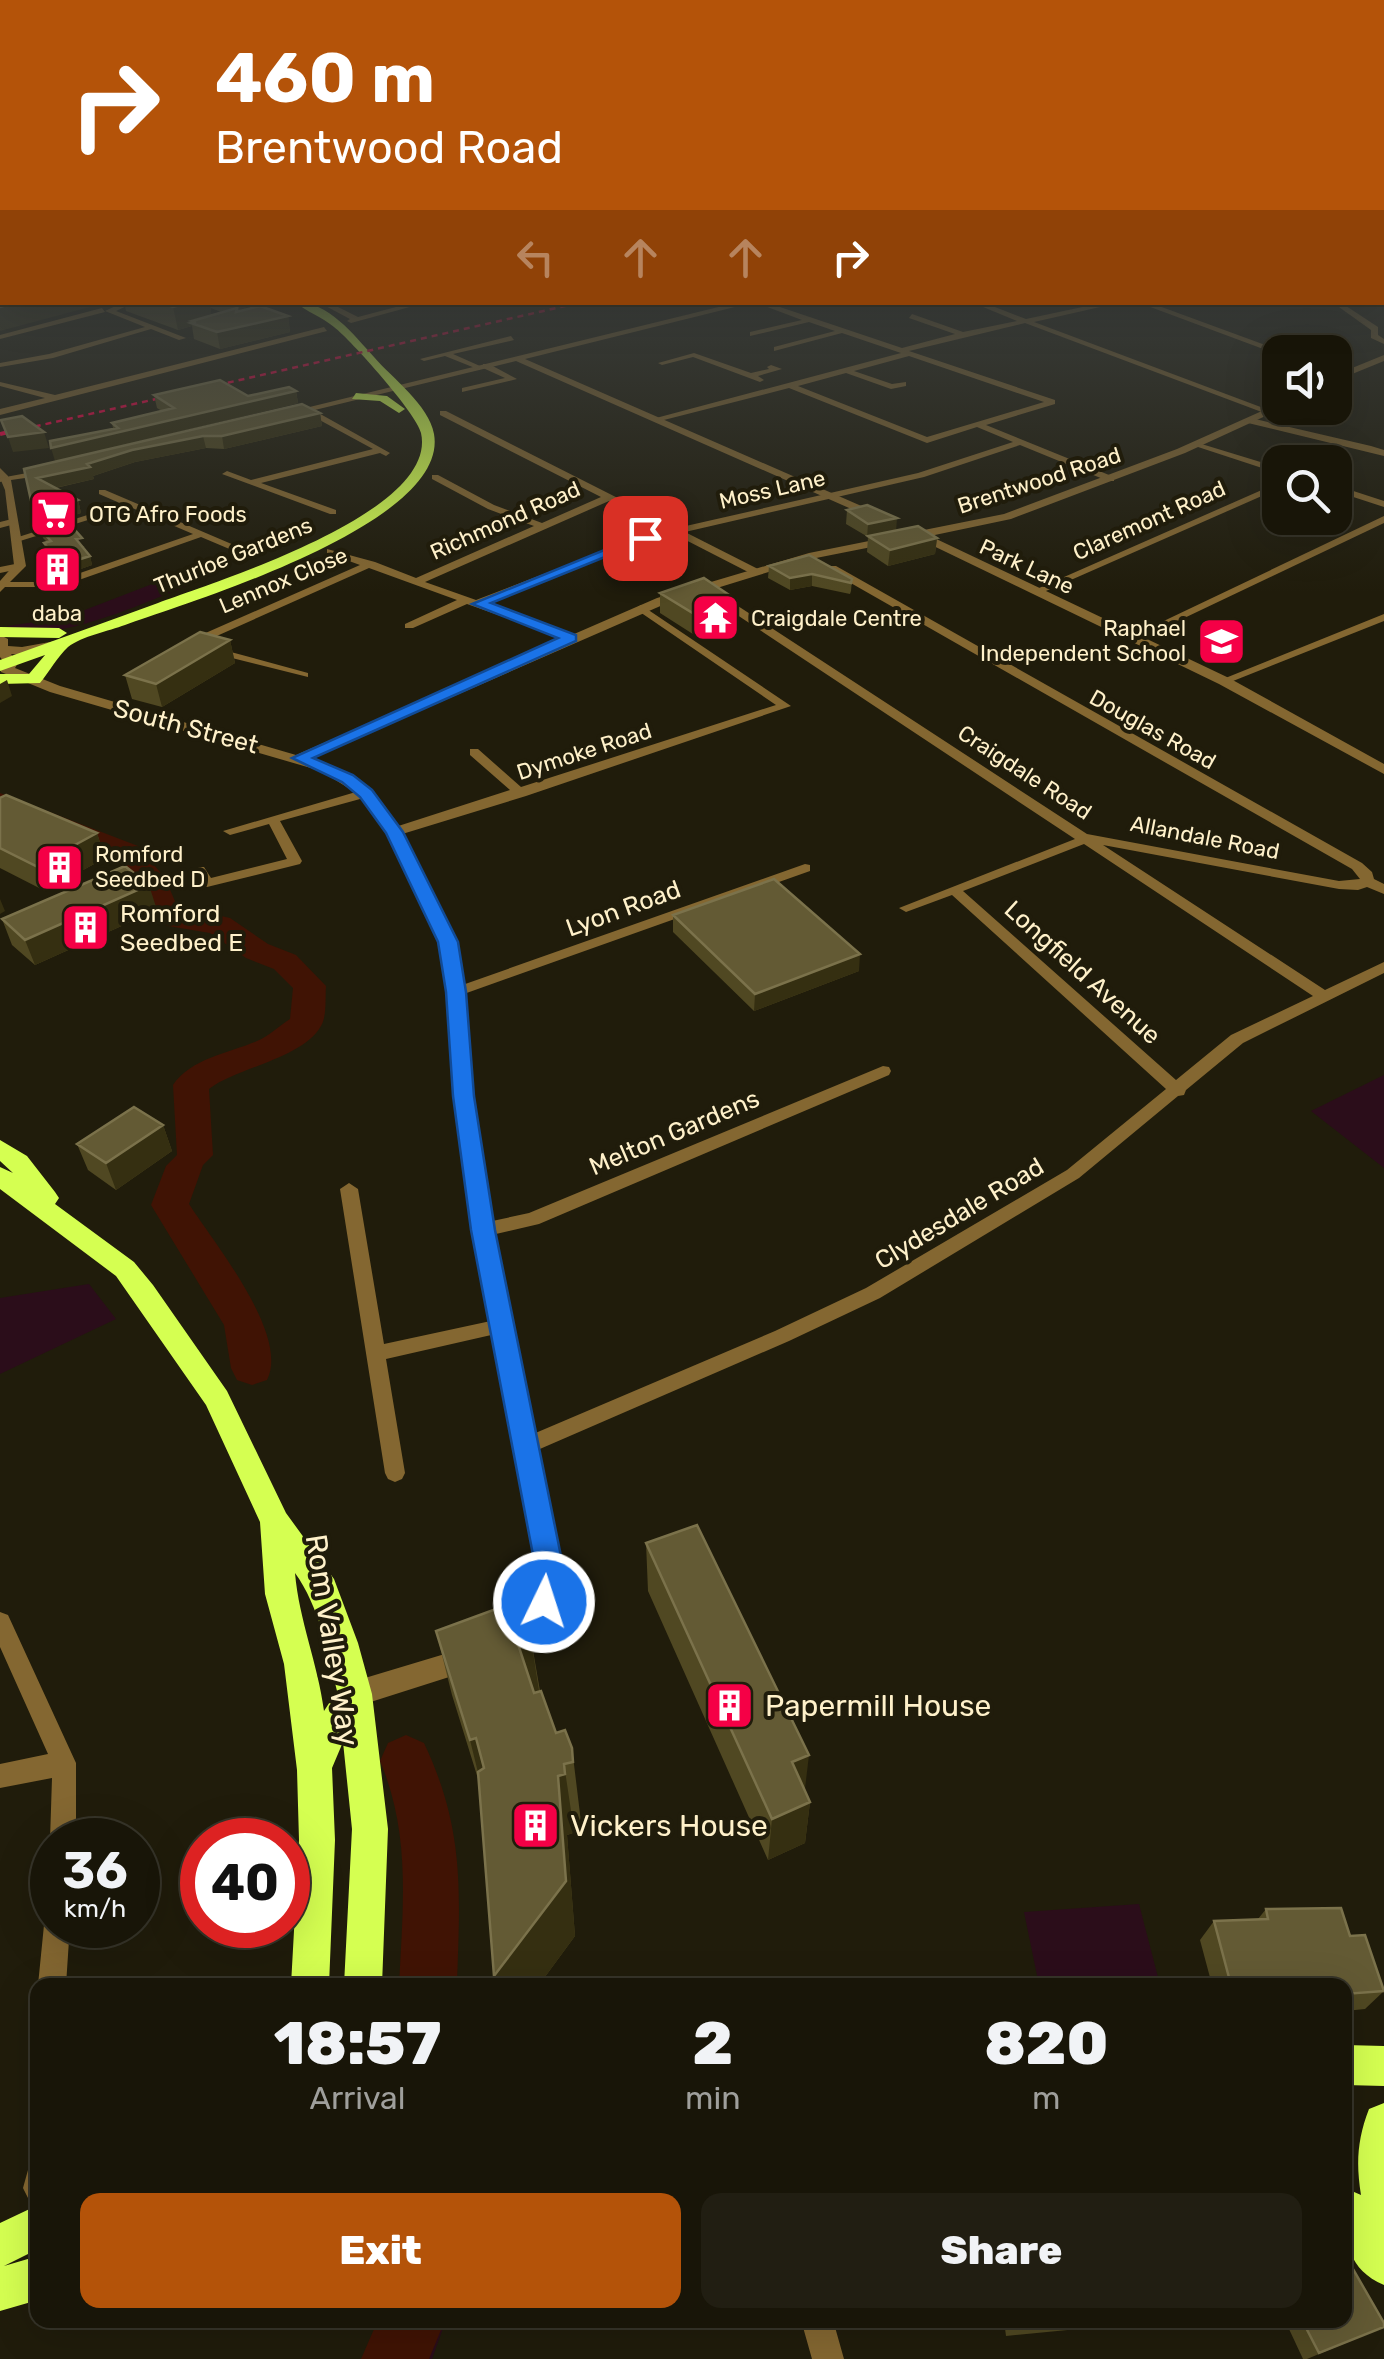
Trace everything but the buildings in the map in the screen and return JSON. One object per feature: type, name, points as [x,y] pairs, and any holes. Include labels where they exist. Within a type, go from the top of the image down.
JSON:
[{"type":"main road","points":[[356,397],[368,388],[370,372]]},
{"type":"main road","points":[[376,372],[397,396]]},
{"type":"main road","points":[[382,372],[399,380],[419,382]]},
{"type":"main road","points":[[356,397],[397,396],[419,382]]},
{"type":"main road","name":"Thurloe Gardens","points":[[0,679],[12,665],[63,641],[280,554],[354,516],[398,480],[410,458],[413,437],[397,396]]},
{"type":"main road","points":[[0,636],[63,641]]},
{"type":"main road","points":[[12,665],[63,641]]},
{"type":"main road","name":"Rom Valley Way","points":[[0,1148],[18,1162],[69,1225]]},
{"type":"main road","name":"Rom Valley Way","points":[[0,1176],[125,1269],[217,1400],[274,1522],[318,1580],[342,1642],[356,1694],[370,1829],[362,1978]]},
{"type":"main road","name":"Rom Valley Way","points":[[274,1522],[281,1594],[301,1664],[315,1770],[308,1977]]},
{"type":"main road","name":"Rom Valley Way","points":[[315,1770],[330,1732],[356,1694]]},
{"type":"main road","points":[[1352,2065],[1384,2066]]},
{"type":"main road","points":[[1384,2124],[1376,2160],[1384,2206]]},
{"type":"main road","points":[[1352,2219],[1384,2263]]},
{"type":"main road","points":[[0,2246],[30,2230]]},
{"type":"main road","points":[[0,2289],[30,2280]]},
{"type":"street","points":[[0,412],[156,372]]},
{"type":"street","points":[[419,382],[461,372]]},
{"type":"street","points":[[465,390],[513,379],[495,372]]},
{"type":"street","name":"Park Lane","points":[[550,372],[920,534],[1224,681],[1382,766]]},
{"type":"street","points":[[740,372],[927,440],[1052,402],[962,372]]},
{"type":"street","points":[[750,376],[766,372]]},
{"type":"street","points":[[659,420],[840,372]]},
{"type":"street","points":[[853,372],[891,387]]},
{"type":"street","points":[[1170,372],[1262,404]]},
{"type":"street","points":[[492,383],[503,388]]},
{"type":"street","points":[[0,384],[56,398]]},
{"type":"street","points":[[878,390],[904,384]]},
{"type":"street","points":[[273,418],[356,397],[397,396]]},
{"type":"street","points":[[253,482],[386,453],[306,410]]},
{"type":"street","points":[[441,415],[754,571]]},
{"type":"street","name":"Brentwood Road","points":[[300,758],[570,638],[700,587],[810,556],[1007,517],[1262,416]]},
{"type":"street","points":[[1251,422],[1283,431],[1331,436],[1384,452]]},
{"type":"street","points":[[979,425],[1111,479]]},
{"type":"street","name":"Moss Lane","points":[[409,626],[673,531],[921,475],[1022,442]]},
{"type":"street","points":[[1198,444],[1262,465]]},
{"type":"street","points":[[2,587],[20,566],[16,539],[6,524],[10,490],[2,476],[64,468]]},
{"type":"street","points":[[228,474],[334,512]]},
{"type":"street","points":[[435,476],[491,507],[539,525]]},
{"type":"street","points":[[102,492],[250,554]]},
{"type":"street","name":"Claremont Road","points":[[1035,592],[1262,492]]},
{"type":"street","points":[[1352,494],[1384,504]]},
{"type":"street","name":"Richmond Road","points":[[420,580],[607,498]]},
{"type":"street","points":[[16,539],[130,504]]},
{"type":"street","points":[[1134,638],[1384,520]]},
{"type":"street","points":[[2,587],[72,580],[200,534]]},
{"type":"street","points":[[331,550],[570,638]]},
{"type":"street","name":"Douglas Road","points":[[810,556],[1357,866],[1367,874],[1367,881]]},
{"type":"street","name":"Lennox Close","points":[[304,675],[212,650],[204,645],[205,637],[371,564]]},
{"type":"street","points":[[0,570],[20,566]]},
{"type":"street","name":"Craigdale Road","points":[[700,587],[1324,996]]},
{"type":"street","name":"Dymoke Road","points":[[394,832],[785,706],[642,608]]},
{"type":"street","points":[[1224,681],[1384,617]]},
{"type":"street","points":[[0,636],[12,665]]},
{"type":"street","name":"South Street","points":[[12,665],[84,698],[300,758],[348,779],[366,793],[394,832],[448,942],[483,1230],[551,1576],[544,1602],[532,1624],[515,1637],[474,1657],[356,1694]]},
{"type":"street","points":[[474,752],[521,793]]},
{"type":"street","points":[[230,831],[366,793]]},
{"type":"street","points":[[199,870],[207,883],[295,860],[274,820]]},
{"type":"street","points":[[906,908],[1088,838]]},
{"type":"street","name":"Allandale Road","points":[[1088,838],[1339,885],[1358,886],[1367,881],[1384,890]]},
{"type":"street","name":"Lyon Road","points":[[456,992],[805,868]]},
{"type":"street","name":"Longfield Avenue","points":[[954,890],[1178,1090]]},
{"type":"street","name":"Clydesdale Road","points":[[526,1446],[873,1293],[1073,1174],[1237,1039],[1384,967]]},
{"type":"street","name":"Melton Gardens","points":[[483,1230],[532,1219],[883,1071]]},
{"type":"street","points":[[349,1188],[395,1473]]},
{"type":"street","points":[[376,1354],[500,1326]]},
{"type":"street","points":[[0,1622],[64,1763],[63,1818]]},
{"type":"street","points":[[0,1776],[64,1763]]},
{"type":"street","points":[[53,1978],[55,1948]]},
{"type":"street","points":[[819,2328],[828,2359]]},
{"type":"shaded area","points":[[186,571],[199,576],[183,583],[187,586],[97,620],[46,632],[24,632],[7,626],[64,618]]},
{"type":"shaded area","points":[[1384,1075],[1384,1168],[1311,1111]]},
{"type":"shaded area","points":[[89,1284],[116,1319],[0,1374],[0,1298]]},
{"type":"shaded area","points":[[1139,1904],[1158,1978],[1038,1978],[1024,1912]]},
{"type":"shaded area","points":[[420,2328],[443,2328],[432,2359],[407,2359]]},
{"type":"waterway","points":[[0,801],[128,852],[150,878],[164,912],[179,919],[219,925],[257,951],[285,962],[310,986],[306,1023],[273,1047],[210,1071],[191,1085],[195,1155]]},
{"type":"waterway","points":[[185,1166],[170,1205],[244,1323],[252,1368]]},
{"type":"waterway","points":[[406,1761],[418,1787],[430,1842],[428,1978]]},
{"type":"waterway","points":[[395,2359],[409,2328]]},
{"type":"railway","points":[[24,429],[275,372]]},
{"type":"railway","points":[[0,434],[35,426]]},
{"type":"place","name":"OTG Afro Foods","points":[[54,514]]},
{"type":"place","name":"daba","points":[[57,569]]},
{"type":"place","name":"Craigdale Centre","points":[[716,618]]},
{"type":"place","name":"Raphael Independent School","points":[[1221,641]]},
{"type":"place","name":"Romford Seedbed D","points":[[60,867]]},
{"type":"place","name":"Romford Seedbed E","points":[[85,927]]},
{"type":"place","name":"Papermill House","points":[[730,1706]]},
{"type":"place","name":"Vickers House","points":[[535,1826]]},
{"type":"route","points":[[544,1602],[551,1576],[483,1230],[448,942],[394,832],[366,793],[348,779],[300,758],[570,638],[478,604],[645,538]]}]
